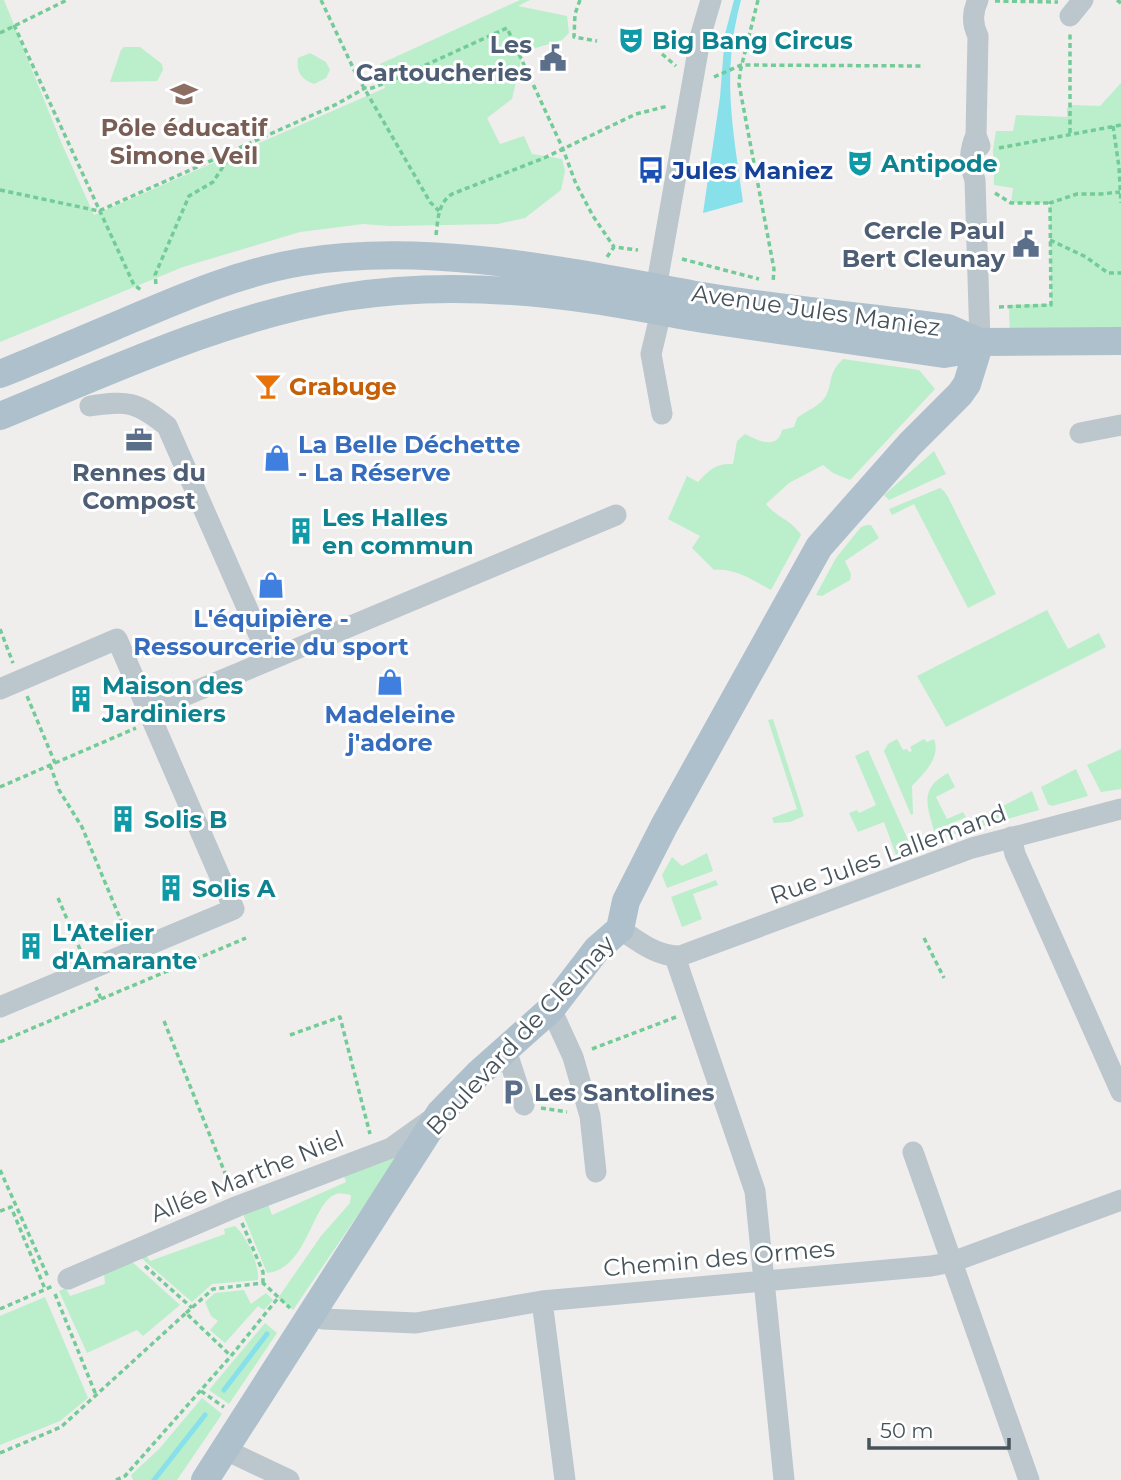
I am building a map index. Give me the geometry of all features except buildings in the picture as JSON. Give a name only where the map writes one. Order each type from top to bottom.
[{"type":"main road","name":"Avenue Jules Maniez","points":[[0,374],[204,289],[301,262],[356,256],[434,257],[501,264],[657,303]]},
{"type":"main road","name":"Avenue Jules Maniez","points":[[0,415],[97,393],[216,330],[294,307],[347,297],[433,289],[507,291],[592,300],[657,303],[704,296],[948,328],[979,342]]},
{"type":"main road","points":[[979,342],[1121,341]]},
{"type":"main road","name":"Boulevard de Cleunay","points":[[205,1480],[440,1113],[478,1074],[551,1009],[597,949],[620,929],[626,901],[664,825],[819,547],[910,444],[960,394],[972,371],[979,342]]},
{"type":"street","points":[[979,342],[975,180],[970,167],[970,152],[978,143],[978,36],[973,25],[974,7],[981,0]]},
{"type":"street","points":[[662,414],[651,354],[704,4]]},
{"type":"street","points":[[97,393],[116,402],[143,407],[167,426],[270,660]]},
{"type":"street","points":[[1080,433],[1121,425]]},
{"type":"street","points":[[150,716],[270,660],[616,514]]},
{"type":"street","points":[[0,1007],[234,909],[117,639],[10,685]]},
{"type":"street","name":"Rue Jules Lallemand","points":[[675,957],[744,934],[972,848],[1121,809]]},
{"type":"street","points":[[1011,837],[1015,854],[1121,1092]]},
{"type":"street","points":[[620,929],[647,947],[675,957],[755,1191],[784,1480]]},
{"type":"street","points":[[551,1009],[573,1056],[590,1115],[596,1172]]},
{"type":"street","points":[[506,1051],[524,1105]]},
{"type":"street","name":"Allée Marthe Niel","points":[[68,1279],[237,1207],[391,1148],[440,1113]]},
{"type":"street","points":[[913,1152],[1029,1480]]},
{"type":"street","name":"Chemin des Ormes","points":[[313,1315],[323,1319],[416,1323],[542,1301],[952,1262],[1121,1200]]},
{"type":"street","points":[[542,1301],[565,1480]]},
{"type":"street","points":[[226,1450],[289,1480]]},
{"type":"path","points":[[0,33],[67,0]]},
{"type":"path","points":[[321,0],[365,88],[430,202],[439,211]]},
{"type":"path","points":[[580,0],[575,14],[574,37],[597,41]]},
{"type":"path","points":[[682,259],[773,283],[774,269],[739,84],[741,65],[758,0]]},
{"type":"path","points":[[981,0],[1078,6],[1070,134]]},
{"type":"path","points":[[14,25],[134,285],[150,296]]},
{"type":"path","points":[[0,190],[99,211],[337,104],[365,88],[384,83],[507,28],[586,203],[614,247]]},
{"type":"path","points":[[715,76],[741,65],[925,66]]},
{"type":"path","points":[[436,244],[439,211],[446,198],[452,194],[563,149],[636,114],[675,105],[690,97]]},
{"type":"path","points":[[978,143],[1070,134],[1121,125]]},
{"type":"path","points":[[1114,126],[1121,203]]},
{"type":"path","points":[[157,293],[155,275],[189,196],[213,181],[233,152]]},
{"type":"path","points":[[975,180],[1011,203],[1050,203],[1077,194],[1119,192]]},
{"type":"path","points":[[999,307],[1051,305],[1050,203]]},
{"type":"path","points":[[1051,240],[1086,257],[1108,273],[1121,273]]},
{"type":"path","points":[[614,247],[638,250]]},
{"type":"path","points":[[603,263],[614,247]]},
{"type":"path","points":[[0,629],[10,685],[55,763]]},
{"type":"path","points":[[0,787],[150,716]]},
{"type":"path","points":[[50,765],[59,790],[82,827],[133,951]]},
{"type":"path","points":[[58,898],[101,999]]},
{"type":"path","points":[[924,938],[944,978]]},
{"type":"path","points":[[0,1042],[246,939]]},
{"type":"path","points":[[290,1035],[340,1017],[366,1118]]},
{"type":"path","points":[[573,1056],[669,1019]]},
{"type":"path","points":[[116,1480],[126,1478],[278,1298],[263,1283],[263,1272],[164,1021]]},
{"type":"path","points":[[524,1105],[590,1115]]},
{"type":"path","points":[[0,1170],[96,1395]]},
{"type":"path","points":[[0,1211],[11,1207],[45,1289],[0,1309]]},
{"type":"path","points":[[130,1252],[192,1308]]},
{"type":"path","points":[[0,1453],[61,1427],[213,1289],[263,1283]]},
{"type":"path","points":[[186,1313],[231,1356]]},
{"type":"path","points":[[201,1391],[226,1408]]},
{"type":"green space","points":[[0,0],[4,0],[61,142],[94,215],[385,88],[380,64],[520,0],[530,0],[518,6],[567,16],[569,33],[562,40],[523,52],[512,99],[487,118],[500,144],[524,136],[532,154],[562,159],[565,171],[561,190],[525,218],[498,224],[363,224],[300,232],[183,267],[0,342]]},
{"type":"green space","points":[[124,47],[140,47],[162,64],[163,70],[157,81],[110,82]]},
{"type":"green space","points":[[310,53],[326,62],[330,70],[326,78],[314,84],[303,77],[298,67],[298,58]]},
{"type":"green space","points":[[1121,83],[1121,340],[1010,342],[1009,305],[1051,304],[1050,203],[1011,203],[1013,188],[994,185],[993,150],[996,131],[1013,131],[1016,115],[1067,117],[1067,108],[1072,105],[1100,106]]},
{"type":"green space","points":[[843,359],[919,370],[935,389],[850,480],[833,473],[823,465],[789,483],[766,504],[801,535],[771,590],[737,573],[714,570],[692,548],[700,536],[668,519],[687,476],[698,482],[713,468],[733,464],[737,441],[745,434],[761,441],[772,442],[780,436],[782,430],[794,427],[797,418],[817,406],[826,396],[833,373]]},
{"type":"green space","points":[[934,451],[946,474],[889,500],[884,495]]},
{"type":"green space","points":[[940,488],[948,497],[996,594],[968,608],[914,504],[892,515],[889,509]]},
{"type":"green space","points":[[871,525],[879,538],[845,561],[851,574],[850,580],[822,596],[816,595],[836,558],[861,527]]},
{"type":"green space","points":[[1047,610],[1068,649],[1099,633],[1106,647],[946,727],[917,676]]},
{"type":"green space","points":[[773,719],[804,816],[790,822],[774,823],[772,818],[797,809],[768,720]]},
{"type":"green space","points":[[897,739],[903,750],[907,749],[909,752],[912,751],[910,747],[924,739],[927,742],[934,739],[936,746],[930,765],[912,786],[911,815],[884,751],[888,744]]},
{"type":"green space","points":[[1121,749],[1121,789],[1101,792],[1087,765]]},
{"type":"green space","points":[[868,750],[912,849],[896,855],[884,822],[858,832],[849,813],[857,810],[859,813],[876,805],[855,756]]},
{"type":"green space","points":[[1076,769],[1088,796],[1052,806],[1048,804],[1041,787]]},
{"type":"green space","points":[[948,773],[955,787],[936,797],[947,819],[963,812],[966,817],[934,831],[927,798],[933,785]]},
{"type":"green space","points":[[1032,791],[1039,810],[941,838]]},
{"type":"green space","points":[[707,853],[713,871],[667,888],[662,875],[672,857],[682,866]]},
{"type":"green space","points":[[716,880],[718,885],[693,894],[702,919],[682,927],[671,897]]},
{"type":"green space","points":[[400,1153],[293,1310],[278,1298],[321,1236],[350,1203],[351,1195],[336,1194],[326,1201],[300,1250],[291,1261],[280,1269],[267,1273],[243,1214],[268,1204],[272,1215],[346,1182],[343,1173]]},
{"type":"green space","points":[[235,1226],[251,1251],[257,1266],[258,1280],[212,1284],[192,1302],[140,1257],[146,1255],[150,1261],[225,1234],[224,1229]]},
{"type":"green space","points":[[131,1261],[180,1305],[143,1336],[137,1330],[87,1353],[59,1291],[66,1288],[70,1296],[105,1284],[104,1273]]},
{"type":"green space","points":[[244,1290],[251,1304],[266,1293],[273,1300],[264,1310],[258,1306],[225,1343],[210,1330],[218,1321],[211,1316],[205,1302],[215,1293]]},
{"type":"green space","points":[[45,1297],[88,1398],[60,1421],[0,1445],[0,1316]]},
{"type":"green space","points":[[265,1323],[277,1333],[229,1404],[209,1390]]},
{"type":"green space","points":[[202,1398],[222,1414],[177,1480],[133,1480],[131,1475],[159,1449]]},
{"type":"water","points":[[734,0],[741,0],[731,52],[731,101],[743,202],[703,213],[720,97],[725,34]]},
{"type":"waterway","points":[[224,1390],[267,1334]]},
{"type":"waterway","points":[[154,1480],[205,1415]]},
{"type":"place","name":"Big Bang Circus","points":[[631,40]]},
{"type":"place","name":"Les Cartoucheries","points":[[553,58]]},
{"type":"place","name":"Pôle éducatif Simone Veil","points":[[184,94]]},
{"type":"place","name":"Antipode","points":[[860,163]]},
{"type":"place","name":"Jules Maniez","points":[[651,170]]},
{"type":"place","name":"Cercle Paul Bert Cleunay","points":[[1026,244]]},
{"type":"place","name":"Grabuge","points":[[268,386]]},
{"type":"place","name":"Rennes du Compost","points":[[139,440]]},
{"type":"place","name":"La Belle Déchette - La Réserve","points":[[277,458]]},
{"type":"place","name":"Les Halles en commun","points":[[301,531]]},
{"type":"place","name":"L'équipière - Ressourcerie du sport","points":[[271,585]]},
{"type":"place","name":"Madeleine j'adore","points":[[390,682]]},
{"type":"place","name":"Maison des Jardiniers","points":[[81,699]]},
{"type":"place","name":"Solis B","points":[[123,819]]},
{"type":"place","name":"Solis A","points":[[171,888]]},
{"type":"place","name":"L'Atelier d'Amarante","points":[[31,946]]},
{"type":"place","name":"Les Santolines","points":[[513,1092]]}]
